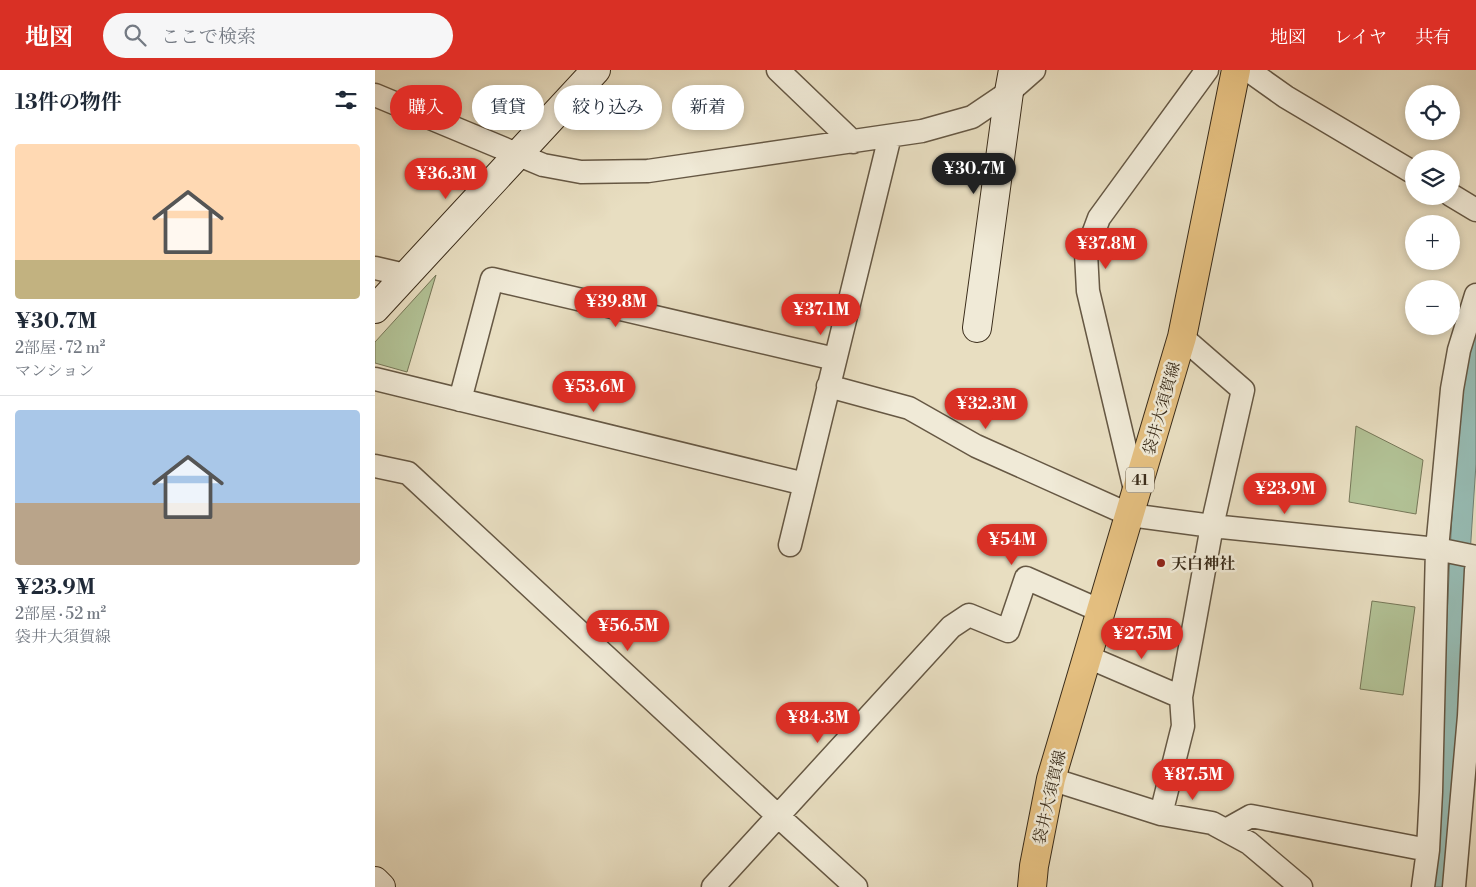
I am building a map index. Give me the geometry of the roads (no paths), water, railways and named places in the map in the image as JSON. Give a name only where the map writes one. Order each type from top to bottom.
[{"type":"main road","name":"袋井大須賀線","points":[[1032,887],[1034,866],[1051,779],[1182,337],[1236,70]]},
{"type":"street","points":[[375,309],[596,70]]},
{"type":"street","points":[[779,70],[853,142]]},
{"type":"street","points":[[375,95],[543,165],[581,172],[648,171],[923,132],[972,117],[1011,81],[1034,70]]},
{"type":"street","points":[[1133,504],[1088,291],[1086,253],[1099,218],[1207,70]]},
{"type":"street","points":[[1248,70],[1285,97],[1405,168]]},
{"type":"street","points":[[977,328],[1011,81]]},
{"type":"street","points":[[790,545],[890,136]]},
{"type":"street","points":[[1460,200],[1476,210]]},
{"type":"street","points":[[375,268],[405,275]]},
{"type":"street","points":[[460,400],[492,280],[835,359]]},
{"type":"street","points":[[1423,887],[1428,850],[1437,550],[1452,389],[1459,350],[1476,295]]},
{"type":"street","points":[[1161,814],[1183,726],[1181,697],[1212,526],[1243,390],[1182,337]]},
{"type":"street","points":[[375,379],[805,484]]},
{"type":"street","points":[[829,386],[909,408],[976,446],[1133,504],[1212,526],[1437,550],[1476,557]]},
{"type":"street","points":[[375,466],[408,473],[856,887]]},
{"type":"street","points":[[1455,887],[1473,716],[1476,570]]},
{"type":"street","points":[[713,887],[951,627],[969,615],[1008,631],[1026,578],[1101,611]]},
{"type":"street","points":[[1088,657],[1181,697]]},
{"type":"street","points":[[1051,779],[1161,814],[1212,823],[1249,843],[1301,887]]},
{"type":"street","points":[[1225,830],[1251,816],[1428,850]]},
{"type":"street","points":[[375,881],[381,887]]},
{"type":"water","points":[[1476,330],[1476,464],[1448,887],[1430,887],[1445,657],[1458,392]]},
{"type":"place","name":"天白神社","points":[[1161,563]]}]
